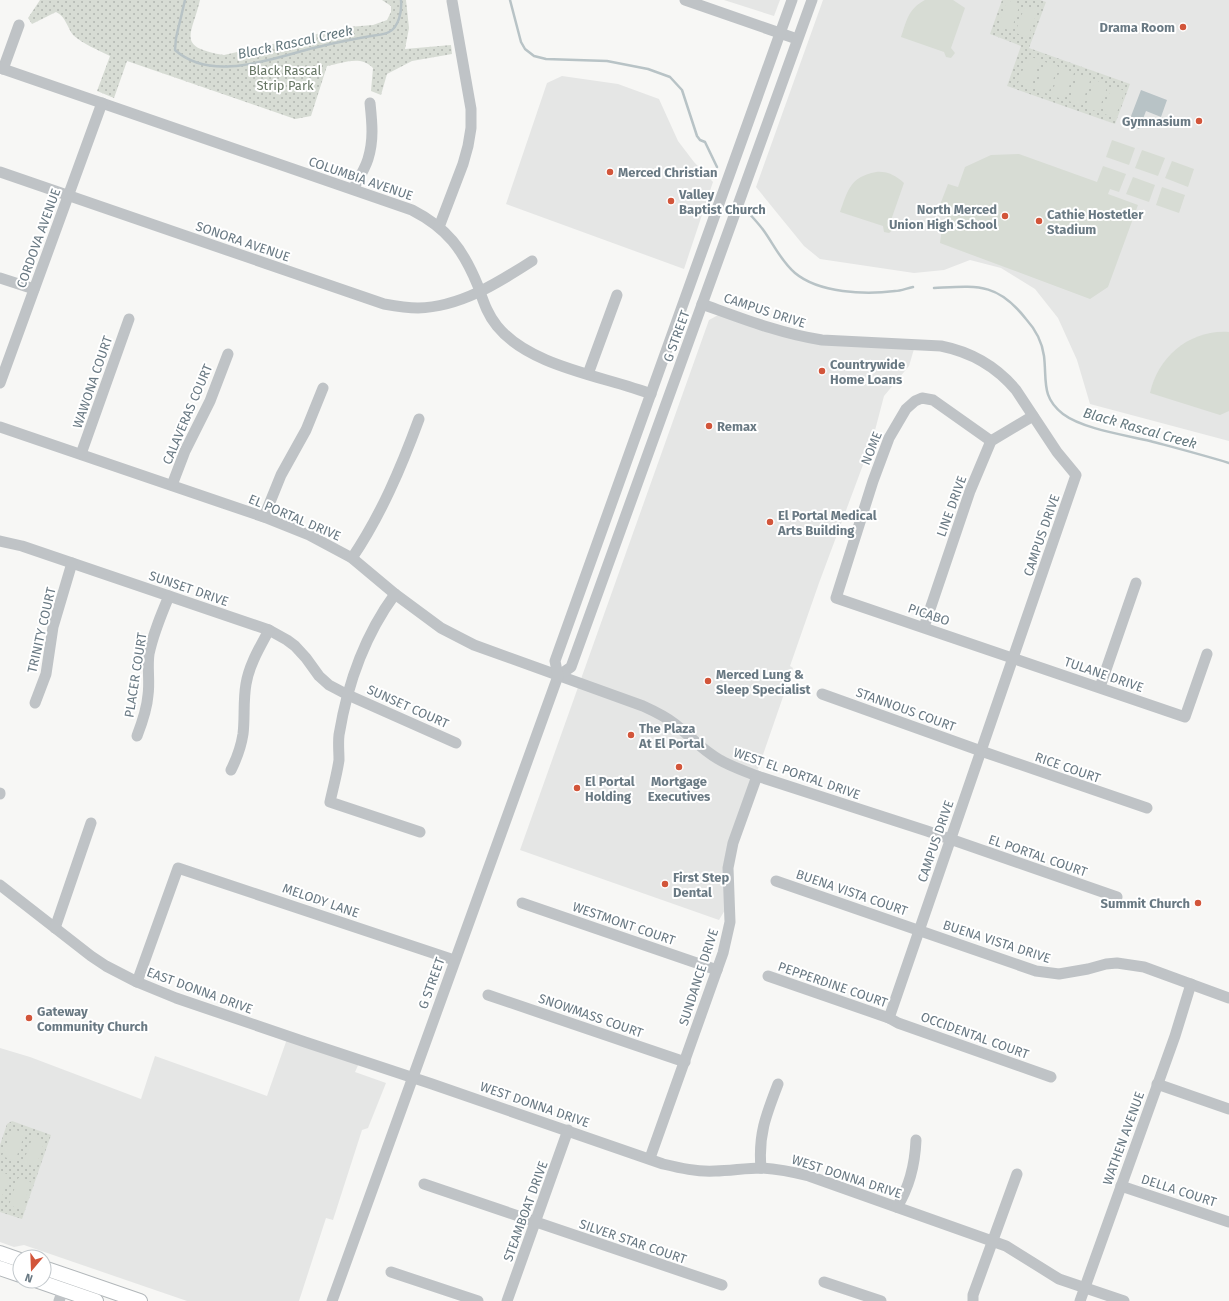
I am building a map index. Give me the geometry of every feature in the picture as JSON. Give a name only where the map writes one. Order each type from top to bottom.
[{"type":"main road","points":[[0,1253],[12,1257]]},
{"type":"main road","points":[[0,1268],[12,1272]]},
{"type":"main road","points":[[52,1271],[140,1301]]},
{"type":"main road","points":[[52,1278],[111,1298],[117,1297],[120,1294]]},
{"type":"main road","points":[[51,1289],[61,1295],[96,1301]]},
{"type":"street","points":[[685,0],[797,40]]},
{"type":"street","name":"G STREET","points":[[332,1301],[454,960],[558,676],[555,661],[792,0]]},
{"type":"street","name":"G STREET","points":[[558,676],[571,667],[812,0]]},
{"type":"street","points":[[439,227],[463,164],[471,128],[471,109],[452,1]]},
{"type":"street","points":[[1,69],[19,24]]},
{"type":"street","name":"COLUMBIA AVENUE","points":[[1,69],[412,210],[439,227],[452,240],[470,266],[486,309],[497,326],[512,341],[538,356],[563,366],[651,394]]},
{"type":"street","name":"CORDOVA AVENUE","points":[[0,383],[102,103]]},
{"type":"street","points":[[353,189],[368,160],[372,127],[370,103]]},
{"type":"street","name":"SONORA AVENUE","points":[[0,172],[384,304],[417,308],[432,307],[457,300],[497,283],[532,261]]},
{"type":"street","points":[[0,278],[34,290]]},
{"type":"street","points":[[588,374],[617,295]]},
{"type":"street","name":"CAMPUS DRIVE","points":[[702,304],[785,333],[805,338],[941,346],[953,348],[979,359],[1002,375],[1016,390],[1059,456],[1076,475],[918,930],[889,1018]]},
{"type":"street","name":"WAWONA COURT","points":[[81,454],[98,402],[129,319]]},
{"type":"street","name":"CALAVERAS COURT","points":[[172,485],[185,451],[210,401],[228,354]]},
{"type":"street","points":[[264,517],[281,475],[306,430],[323,388]]},
{"type":"street","name":"NOME","points":[[836,598],[873,481],[889,438],[906,409],[915,401],[922,398],[933,400],[991,441]]},
{"type":"street","points":[[991,441],[1033,416]]},
{"type":"street","points":[[352,558],[363,542],[383,506],[407,453],[419,418]]},
{"type":"street","name":"EL PORTAL DRIVE","points":[[0,426],[264,517],[309,535],[352,558],[395,594],[441,628],[455,636],[474,645],[558,676]]},
{"type":"street","name":"LINE DRIVE","points":[[924,627],[970,491],[991,441]]},
{"type":"street","name":"SUNSET DRIVE","points":[[0,541],[22,546],[269,630],[295,646],[319,676],[329,685],[348,695]]},
{"type":"street","name":"TRINITY COURT","points":[[34,703],[46,674],[53,628],[72,563]]},
{"type":"street","points":[[1100,687],[1136,583]]},
{"type":"street","points":[[395,594],[374,627],[360,660],[348,695],[339,738],[338,761],[330,802],[420,832]]},
{"type":"street","name":"PLACER COURT","points":[[137,736],[147,706],[150,653],[157,624],[169,596]]},
{"type":"street","name":"PICABO","points":[[836,598],[1013,657]]},
{"type":"street","points":[[232,770],[238,755],[243,734],[244,696],[246,683],[258,652],[269,630]]},
{"type":"street","name":"TULANE DRIVE","points":[[1013,657],[1185,717],[1207,654]]},
{"type":"street","name":"WEST EL PORTAL DRIVE","points":[[558,676],[658,712],[720,760],[757,776],[950,839]]},
{"type":"street","name":"STANNOUS COURT","points":[[822,694],[981,751]]},
{"type":"street","name":"SUNSET COURT","points":[[348,695],[456,743]]},
{"type":"street","name":"RICE COURT","points":[[981,751],[1147,808]]},
{"type":"street","name":"SUNDANCE DRIVE","points":[[650,1158],[723,953],[730,922],[728,868],[734,843],[757,776]]},
{"type":"street","points":[[54,928],[91,824]]},
{"type":"street","name":"EL PORTAL COURT","points":[[950,839],[1117,897]]},
{"type":"street","name":"MELODY LANE","points":[[137,982],[178,868],[454,960]]},
{"type":"street","name":"BUENA VISTA COURT","points":[[776,881],[918,930]]},
{"type":"street","name":"EAST DONNA DRIVE","points":[[0,885],[91,956],[106,966],[137,982],[198,1005],[412,1078]]},
{"type":"street","name":"WESTMONT COURT","points":[[522,903],[717,970]]},
{"type":"street","name":"BUENA VISTA DRIVE","points":[[918,930],[1036,971],[1059,974],[1117,963],[1144,967],[1229,998]]},
{"type":"street","name":"PEPPERDINE COURT","points":[[768,976],[889,1018]]},
{"type":"street","name":"WATHEN AVENUE","points":[[1080,1301],[1191,984]]},
{"type":"street","name":"SNOWMASS COURT","points":[[488,995],[685,1062]]},
{"type":"street","name":"OCCIDENTAL COURT","points":[[889,1018],[898,1023],[1051,1077]]},
{"type":"street","name":"WEST DONNA DRIVE","points":[[412,1078],[682,1169],[695,1171],[715,1171],[761,1168],[795,1172],[1006,1246],[1049,1274],[1124,1301]]},
{"type":"street","points":[[761,1168],[760,1150],[762,1133],[766,1116],[778,1084]]},
{"type":"street","points":[[1157,1084],[1229,1109]]},
{"type":"street","name":"STEAMBOAT DRIVE","points":[[508,1301],[568,1130]]},
{"type":"street","points":[[898,1207],[911,1178],[916,1140]]},
{"type":"street","points":[[973,1301],[973,1295],[1017,1174]]},
{"type":"street","name":"SILVER STAR COURT","points":[[424,1184],[722,1285]]},
{"type":"street","name":"DELLA COURT","points":[[1121,1186],[1229,1222]]},
{"type":"street","points":[[391,1272],[478,1301]]},
{"type":"street","points":[[824,1282],[881,1301]]},
{"type":"shaded area","points":[[724,0],[780,0],[774,16]]},
{"type":"shaded area","name":"North Merced Union High School","points":[[823,0],[1229,0],[1229,441],[1090,404],[1077,360],[1058,318],[1035,289],[1001,268],[970,260],[944,270],[914,273],[820,259],[804,246],[756,187]]},
{"type":"shaded area","name":"Merced Christian","points":[[562,76],[618,84],[659,99],[678,141],[694,162],[713,182],[684,269],[506,204],[547,83]]},
{"type":"shaded area","points":[[1141,90],[1167,100],[1161,117],[1146,111],[1139,129],[1128,124]]},
{"type":"shaded area","points":[[720,314],[813,343],[914,349],[909,366],[884,396],[873,438],[790,666],[793,668],[750,792],[733,854],[731,900],[719,920],[520,850],[709,320]]},
{"type":"shaded area","points":[[287,1039],[359,1063],[355,1072],[386,1083],[368,1128],[362,1130],[333,1220],[326,1218],[299,1301],[187,1301],[52,1255],[52,1249],[36,1249],[24,1245],[14,1247],[0,1242],[0,1048],[30,1057],[141,1099],[155,1056],[267,1096]]},
{"type":"green space","name":"Black Rascal Strip Park","points":[[40,0],[200,0],[191,31],[193,43],[198,48],[224,55],[348,27],[373,25],[387,20],[391,12],[391,6],[382,0],[406,0],[409,28],[405,49],[451,45],[452,54],[412,61],[387,74],[381,95],[371,91],[373,68],[368,64],[352,61],[327,66],[311,116],[295,119],[127,61],[114,98],[97,91],[110,56],[91,47],[73,35],[66,22],[56,12],[32,24],[28,18]]},
{"type":"green space","points":[[925,0],[953,0],[965,8],[951,48],[955,53],[951,58],[946,57],[944,52],[901,37],[912,11],[919,3]]},
{"type":"green space","points":[[1002,0],[1040,0],[1046,2],[1029,48],[1130,84],[1115,124],[1007,86],[1021,46],[990,34]]},
{"type":"green space","points":[[1007,0],[1020,4],[1011,31],[998,26]]},
{"type":"green space","points":[[1025,6],[1038,10],[1028,37],[1015,33]]},
{"type":"green space","points":[[1028,56],[1040,60],[1031,88],[1018,83]]},
{"type":"green space","points":[[1045,62],[1058,66],[1048,94],[1035,89]]},
{"type":"green space","points":[[1061,68],[1074,73],[1064,100],[1051,95]]},
{"type":"green space","points":[[1078,74],[1091,78],[1081,106],[1069,101]]},
{"type":"green space","points":[[1095,80],[1108,85],[1098,112],[1085,107]]},
{"type":"green space","points":[[1112,86],[1125,91],[1115,118],[1102,113]]},
{"type":"green space","points":[[1112,140],[1135,148],[1129,165],[1106,157]]},
{"type":"green space","points":[[1142,150],[1165,158],[1158,176],[1135,168]]},
{"type":"green space","name":"Cathie Hostetler Stadium","points":[[1019,154],[1097,182],[1103,166],[1126,174],[1119,192],[1110,189],[1108,194],[1138,205],[1108,287],[1090,299],[940,243],[942,228],[948,214],[938,210],[948,184],[958,187],[965,167],[991,155]]},
{"type":"green space","points":[[1172,161],[1194,169],[1188,187],[1165,178]]},
{"type":"green space","points":[[876,172],[892,174],[904,183],[890,223],[893,225],[894,229],[889,233],[884,232],[883,226],[840,212],[845,197],[855,181],[867,174]]},
{"type":"green space","points":[[1133,177],[1155,185],[1149,202],[1126,194]]},
{"type":"green space","points":[[1162,187],[1185,195],[1179,213],[1156,205]]},
{"type":"green space","points":[[1215,332],[1229,332],[1229,411],[1220,415],[1150,393],[1160,367],[1178,348],[1189,340],[1202,335]]},
{"type":"green space","points":[[12,1121],[51,1135],[22,1219],[0,1212],[0,1145],[7,1124]]},
{"type":"green space","points":[[12,1129],[25,1133],[15,1161],[2,1156]]},
{"type":"green space","points":[[33,1136],[45,1140],[36,1167],[23,1163]]},
{"type":"green space","points":[[0,1172],[10,1175],[0,1202]]},
{"type":"green space","points":[[18,1178],[31,1182],[22,1210],[9,1205]]},
{"type":"waterway","name":"Black Rascal Creek","points":[[185,0],[176,38],[175,50],[191,60],[208,65],[227,66],[267,60],[358,38],[387,33],[392,30],[397,23],[401,9],[401,0]]},
{"type":"waterway","name":"Black Rascal Creek","points":[[510,0],[521,42],[525,49],[534,56],[546,59],[607,61],[648,69],[670,77],[682,90],[697,136],[700,140],[705,142],[717,167]]},
{"type":"waterway","name":"Black Rascal Creek","points":[[748,212],[764,231],[786,263],[795,273],[805,280],[829,289],[870,293],[897,291],[913,287]]},
{"type":"waterway","name":"Black Rascal Creek","points":[[934,288],[974,287],[985,289],[995,292],[1015,307],[1033,327],[1040,341],[1044,356],[1046,388],[1048,395],[1056,408],[1071,419],[1093,428],[1150,441],[1229,463]]},
{"type":"place","name":"Drama Room","points":[[1183,27]]},
{"type":"place","name":"Gymnasium","points":[[1199,121]]},
{"type":"place","name":"Merced Christian","points":[[610,172]]},
{"type":"place","name":"Valley Baptist Church","points":[[671,201]]},
{"type":"place","name":"North Merced Union High School","points":[[1005,216]]},
{"type":"place","name":"Cathie Hostetler Stadium","points":[[1039,221]]},
{"type":"place","name":"Countrywide Home Loans","points":[[822,371]]},
{"type":"place","name":"Remax","points":[[709,426]]},
{"type":"place","name":"El Portal Medical Arts Building","points":[[770,522]]},
{"type":"place","name":"Merced Lung & Sleep Specialist","points":[[708,681]]},
{"type":"place","name":"The Plaza At El Portal","points":[[631,735]]},
{"type":"place","name":"Mortgage Executives","points":[[679,767]]},
{"type":"place","name":"El Portal Holding","points":[[577,788]]},
{"type":"place","name":"First Step Dental","points":[[665,884]]},
{"type":"place","name":"Summit Church","points":[[1198,903]]},
{"type":"place","name":"Gateway Community Church","points":[[29,1018]]}]
